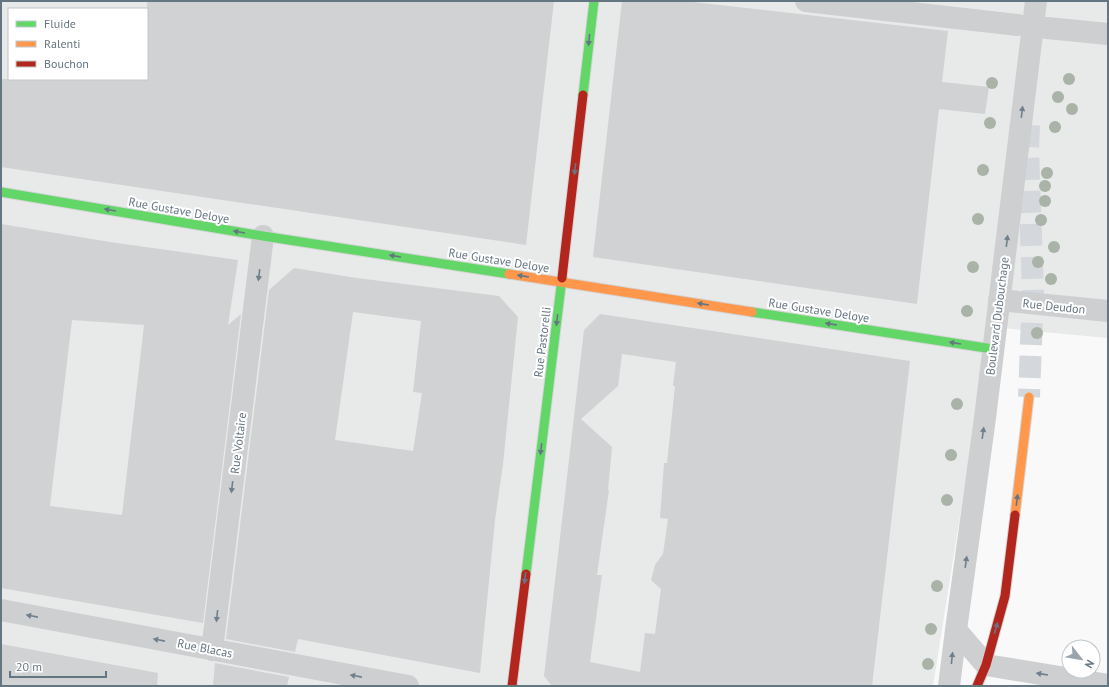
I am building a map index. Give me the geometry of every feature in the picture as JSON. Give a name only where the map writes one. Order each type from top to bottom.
[{"type":"street","name":"Rue Pastorelli","points":[[512,686],[562,282],[594,1]]},
{"type":"street","points":[[806,1],[1018,25]]},
{"type":"street","name":"Boulevard Dubouchage","points":[[949,686],[1000,300],[1036,1]]},
{"type":"street","points":[[1047,28],[1108,34]]},
{"type":"street","name":"Rue Gustave Deloye","points":[[1,192],[263,236],[993,349]]},
{"type":"street","name":"Rue Voltaire","points":[[212,650],[263,236]]},
{"type":"street","name":"Rue Deudon","points":[[1000,300],[1108,311]]},
{"type":"street","points":[[978,686],[986,666],[1005,596],[1030,397]]},
{"type":"street","name":"Rue Blacas","points":[[1,610],[408,686]]},
{"type":"street","points":[[956,630],[986,666],[1108,685]]},
{"type":"shaded area","points":[[1,1],[1108,1],[1108,338],[990,327],[933,686],[1,686]]},
{"type":"building","points":[[147,1],[554,1],[526,245],[1,167],[1,79],[148,80]]},
{"type":"building","points":[[622,1],[684,1],[948,31],[942,82],[989,87],[985,114],[939,109],[917,304],[593,257]]},
{"type":"building","points":[[1,224],[110,242],[238,260],[228,325],[241,314],[203,623],[1,588]],"holes":[[[72,320],[144,325],[122,515],[50,506]]]},
{"type":"building","points":[[294,268],[357,278],[499,296],[518,317],[503,464],[495,520],[480,673],[298,639],[295,652],[226,639],[269,290]],"holes":[[[353,312],[421,321],[413,392],[422,393],[413,451],[335,440]]]},
{"type":"building","points":[[600,314],[910,361],[872,686],[552,686],[544,676],[584,330]],"holes":[[[622,354],[676,362],[667,463],[664,463],[660,518],[668,519],[663,554],[655,565],[651,580],[661,589],[655,634],[645,633],[640,672],[590,662],[602,575],[597,575],[609,490],[612,447],[581,419],[618,386]]]},
{"type":"building","points":[[1,644],[158,673],[157,686],[1,686]]},
{"type":"building","points":[[215,663],[289,677],[287,686],[213,686]]},
{"type":"tunnel","points":[[1029,125],[1028,149],[1033,291],[1029,397]]},
{"type":"traffic: fast","points":[[583,95],[594,1]]},
{"type":"traffic: fast","points":[[1,192],[263,236],[509,274]]},
{"type":"traffic: fast","points":[[526,574],[562,278]]},
{"type":"traffic: fast","points":[[752,312],[993,349]]},
{"type":"traffic: slow","points":[[509,274],[752,312]]},
{"type":"traffic: slow","points":[[1015,515],[1029,397]]},
{"type":"traffic: jam","points":[[562,278],[583,95]]},
{"type":"traffic: jam","points":[[977,686],[986,665],[1005,596],[1015,515]]},
{"type":"traffic: jam","points":[[512,686],[526,574]]}]
